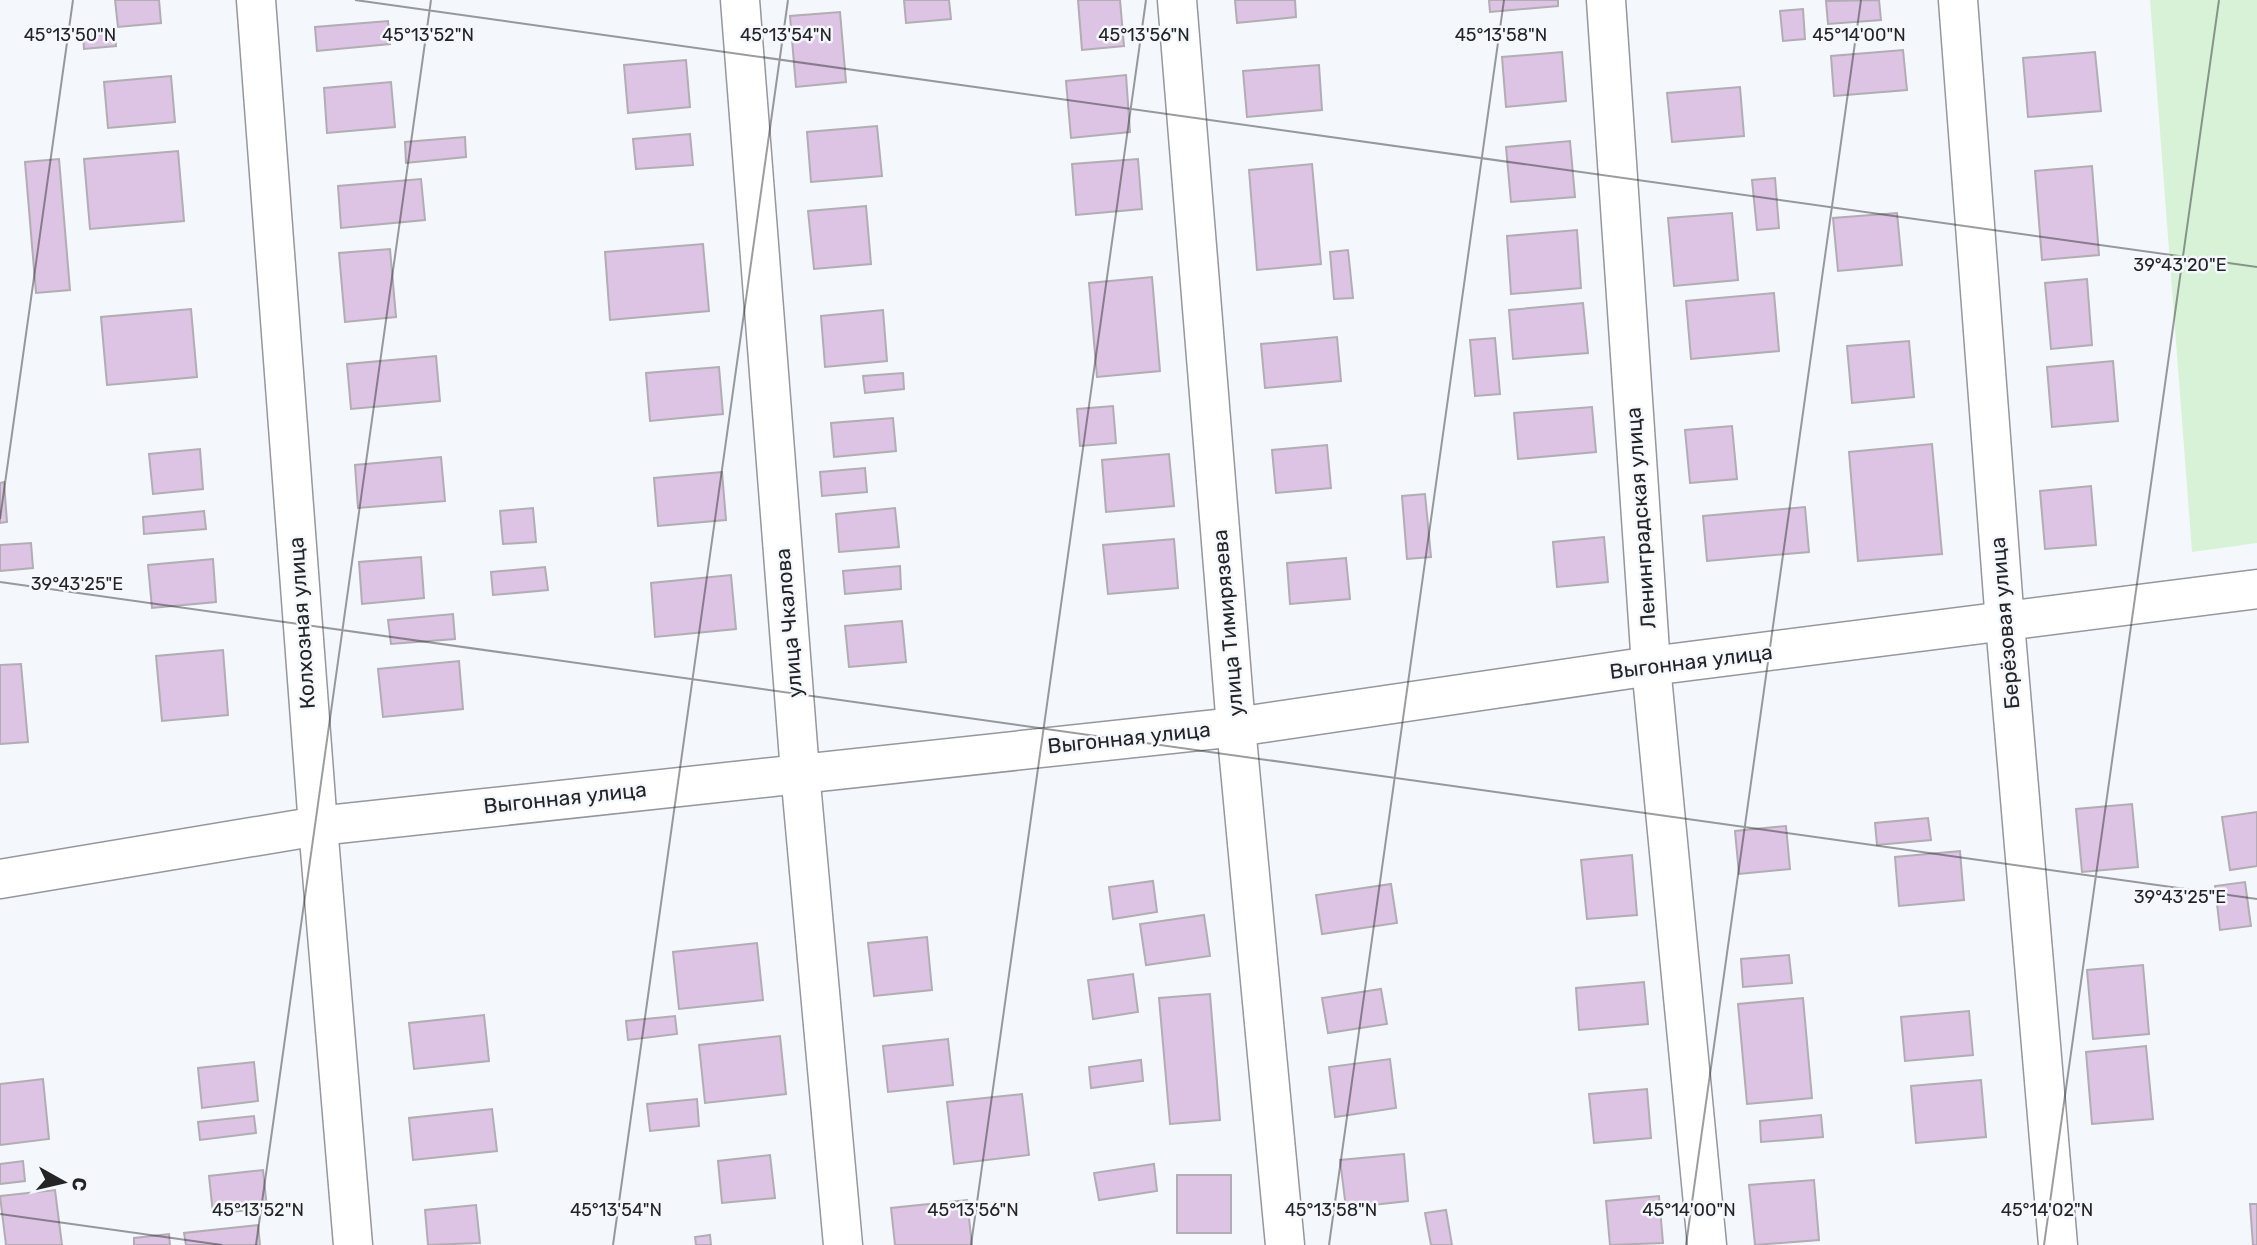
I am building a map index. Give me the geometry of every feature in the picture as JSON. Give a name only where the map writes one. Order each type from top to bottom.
[{"type":"street","name":"Колхозная улица","points":[[256,0],[318,826],[354,1245]]},
{"type":"street","name":"улица Чкалова","points":[[740,0],[800,772],[843,1245]]},
{"type":"street","name":"улица Тимирязева","points":[[1177,0],[1236,727],[1285,1245]]},
{"type":"street","name":"Ленинградская улица","points":[[1606,0],[1651,666],[1707,1245]]},
{"type":"street","name":"Берёзовая улица","points":[[1958,0],[2005,623],[2058,1245]]},
{"type":"street","name":"Выгонная улица","points":[[0,879],[318,826],[1236,727],[1651,666],[2257,589]]},
{"type":"green space","points":[[2150,0],[2257,0],[2257,543],[2192,552]]},
{"type":"building","points":[[115,0],[159,0],[161,23],[118,27]]},
{"type":"building","points":[[904,0],[949,0],[951,19],[906,23]]},
{"type":"building","points":[[1078,0],[1120,0],[1124,46],[1082,50]]},
{"type":"building","points":[[1235,0],[1295,0],[1296,17],[1237,23]]},
{"type":"building","points":[[1489,0],[1558,0],[1558,6],[1490,12]]},
{"type":"building","points":[[1879,0],[1881,20],[1828,24],[1826,1]]},
{"type":"building","points":[[1803,9],[1805,39],[1783,41],[1780,11]]},
{"type":"building","points":[[840,12],[846,82],[796,87],[790,16]]},
{"type":"building","points":[[388,21],[390,44],[317,51],[315,27]]},
{"type":"building","points":[[115,31],[116,46],[84,49],[83,34]]},
{"type":"building","points":[[1903,50],[1907,90],[1834,96],[1831,56]]},
{"type":"building","points":[[1562,52],[1566,101],[1506,107],[1502,57]]},
{"type":"building","points":[[2095,52],[2101,111],[2028,117],[2023,58]]},
{"type":"building","points":[[686,60],[690,107],[628,113],[624,65]]},
{"type":"building","points":[[1319,65],[1322,110],[1247,117],[1243,71]]},
{"type":"building","points":[[1126,75],[1130,132],[1071,138],[1066,81]]},
{"type":"building","points":[[171,76],[175,122],[108,128],[104,82]]},
{"type":"building","points":[[391,82],[395,127],[327,133],[324,88]]},
{"type":"building","points":[[1740,87],[1744,136],[1672,142],[1667,93]]},
{"type":"building","points":[[877,126],[882,176],[811,182],[807,132]]},
{"type":"building","points":[[690,134],[693,165],[636,169],[633,139]]},
{"type":"building","points":[[465,137],[466,157],[406,163],[405,142]]},
{"type":"building","points":[[1570,141],[1575,197],[1511,202],[1506,147]]},
{"type":"building","points":[[178,151],[184,221],[90,229],[84,159]]},
{"type":"building","points":[[59,159],[70,290],[36,293],[25,162]]},
{"type":"building","points":[[1138,159],[1142,209],[1076,215],[1072,164]]},
{"type":"building","points":[[1312,164],[1321,264],[1257,270],[1249,170]]},
{"type":"building","points":[[2092,166],[2099,255],[2042,260],[2035,171]]},
{"type":"building","points":[[1775,178],[1779,228],[1757,230],[1752,180]]},
{"type":"building","points":[[421,179],[425,220],[341,228],[338,186]]},
{"type":"building","points":[[866,206],[871,264],[814,269],[808,211]]},
{"type":"building","points":[[1732,213],[1738,280],[1674,286],[1668,218]]},
{"type":"building","points":[[1897,213],[1902,265],[1838,271],[1833,218]]},
{"type":"building","points":[[1577,230],[1581,288],[1511,294],[1507,236]]},
{"type":"building","points":[[703,244],[709,311],[610,320],[605,252]]},
{"type":"building","points":[[390,249],[396,317],[345,322],[339,253]]},
{"type":"building","points":[[1348,250],[1353,298],[1334,299],[1330,252]]},
{"type":"building","points":[[1152,277],[1160,371],[1097,377],[1089,283]]},
{"type":"building","points":[[2087,279],[2092,345],[2051,349],[2045,283]]},
{"type":"building","points":[[1774,293],[1779,351],[1691,359],[1686,301]]},
{"type":"building","points":[[1583,303],[1588,353],[1513,359],[1509,310]]},
{"type":"building","points":[[191,309],[197,377],[107,385],[101,317]]},
{"type":"building","points":[[883,310],[887,361],[825,367],[821,316]]},
{"type":"building","points":[[1337,337],[1341,381],[1265,388],[1261,344]]},
{"type":"building","points":[[1495,338],[1500,394],[1475,396],[1470,340]]},
{"type":"building","points":[[1909,341],[1914,397],[1852,403],[1847,346]]},
{"type":"building","points":[[436,356],[440,401],[351,409],[347,364]]},
{"type":"building","points":[[2113,361],[2118,421],[2052,427],[2047,367]]},
{"type":"building","points":[[719,367],[723,414],[650,421],[646,373]]},
{"type":"building","points":[[903,373],[904,389],[865,393],[863,376]]},
{"type":"building","points":[[1113,406],[1116,443],[1080,446],[1077,409]]},
{"type":"building","points":[[1592,407],[1596,452],[1518,459],[1514,413]]},
{"type":"building","points":[[893,418],[896,451],[834,457],[831,423]]},
{"type":"building","points":[[1732,426],[1737,479],[1690,483],[1685,430]]},
{"type":"building","points":[[1932,444],[1942,554],[1858,561],[1849,452]]},
{"type":"building","points":[[1327,445],[1331,488],[1276,493],[1272,450]]},
{"type":"building","points":[[200,449],[203,489],[153,494],[149,454]]},
{"type":"building","points":[[1169,454],[1174,506],[1106,512],[1102,460]]},
{"type":"building","points":[[441,457],[445,501],[358,508],[355,465]]},
{"type":"building","points":[[865,468],[867,492],[822,496],[820,472]]},
{"type":"building","points":[[722,472],[726,520],[658,526],[654,478]]},
{"type":"building","points":[[4,482],[7,522],[0,523],[0,483]]},
{"type":"building","points":[[2091,486],[2096,545],[2045,549],[2040,491]]},
{"type":"building","points":[[1425,494],[1431,557],[1407,559],[1402,496]]},
{"type":"building","points":[[1805,507],[1809,552],[1707,561],[1703,516]]},
{"type":"building","points":[[533,508],[536,542],[503,544],[500,511]]},
{"type":"building","points":[[895,508],[899,547],[839,552],[836,514]]},
{"type":"building","points":[[204,511],[206,529],[144,534],[143,517]]},
{"type":"building","points":[[1604,537],[1608,582],[1557,587],[1553,542]]},
{"type":"building","points":[[1174,539],[1178,588],[1108,594],[1103,545]]},
{"type":"building","points":[[31,543],[33,568],[0,571],[0,545]]},
{"type":"building","points":[[421,557],[424,598],[362,604],[359,562]]},
{"type":"building","points":[[1346,558],[1350,599],[1290,604],[1287,563]]},
{"type":"building","points":[[213,559],[216,602],[152,608],[148,565]]},
{"type":"building","points":[[900,566],[901,589],[845,594],[843,571]]},
{"type":"building","points":[[545,567],[548,590],[493,595],[491,572]]},
{"type":"building","points":[[731,575],[736,629],[655,637],[651,583]]},
{"type":"building","points":[[453,614],[455,639],[391,644],[388,620]]},
{"type":"building","points":[[902,621],[906,662],[849,667],[845,626]]},
{"type":"building","points":[[223,650],[228,715],[162,721],[156,656]]},
{"type":"building","points":[[459,661],[463,709],[383,717],[378,669]]},
{"type":"building","points":[[21,664],[28,742],[0,744],[0,665]]},
{"type":"building","points":[[2132,804],[2138,867],[2082,872],[2076,809]]},
{"type":"building","points":[[2257,812],[2257,866],[2230,870],[2222,817]]},
{"type":"building","points":[[1928,818],[1931,840],[1877,845],[1875,823]]},
{"type":"building","points":[[1786,826],[1790,869],[1739,874],[1735,831]]},
{"type":"building","points":[[1960,851],[1964,900],[1899,906],[1895,857]]},
{"type":"building","points":[[1632,855],[1637,915],[1587,919],[1581,860]]},
{"type":"building","points":[[1153,881],[1157,912],[1113,919],[1109,887]]},
{"type":"building","points":[[2245,882],[2251,926],[2220,930],[2215,886]]},
{"type":"building","points":[[1391,884],[1397,923],[1322,934],[1316,895]]},
{"type":"building","points":[[1204,915],[1210,956],[1146,965],[1140,924]]},
{"type":"building","points":[[927,937],[932,990],[874,996],[868,943]]},
{"type":"building","points":[[757,943],[763,1000],[679,1009],[673,952]]},
{"type":"building","points":[[1789,955],[1792,983],[1743,987],[1741,959]]},
{"type":"building","points":[[2143,965],[2149,1034],[2093,1039],[2087,970]]},
{"type":"building","points":[[1133,974],[1138,1012],[1093,1019],[1088,980]]},
{"type":"building","points":[[1644,982],[1648,1024],[1579,1030],[1576,988]]},
{"type":"building","points":[[1381,989],[1387,1024],[1328,1033],[1322,998]]},
{"type":"building","points":[[1210,994],[1220,1120],[1170,1124],[1159,998]]},
{"type":"building","points":[[1803,998],[1812,1098],[1747,1104],[1738,1004]]},
{"type":"building","points":[[1969,1011],[1973,1055],[1905,1061],[1901,1017]]},
{"type":"building","points":[[484,1015],[489,1061],[414,1069],[409,1023]]},
{"type":"building","points":[[675,1016],[677,1034],[628,1040],[626,1021]]},
{"type":"building","points":[[780,1036],[786,1094],[705,1103],[699,1045]]},
{"type":"building","points":[[948,1039],[953,1085],[888,1092],[883,1046]]},
{"type":"building","points":[[2146,1046],[2153,1119],[2092,1124],[2086,1052]]},
{"type":"building","points":[[1390,1059],[1396,1108],[1335,1117],[1329,1067]]},
{"type":"building","points":[[1141,1060],[1143,1081],[1091,1088],[1089,1067]]},
{"type":"building","points":[[254,1062],[258,1101],[202,1108],[198,1068]]},
{"type":"building","points":[[43,1079],[49,1139],[0,1145],[0,1084]]},
{"type":"building","points":[[1981,1080],[1986,1137],[1916,1143],[1911,1086]]},
{"type":"building","points":[[1647,1089],[1651,1138],[1594,1143],[1589,1094]]},
{"type":"building","points":[[1022,1094],[1029,1155],[954,1164],[947,1102]]},
{"type":"building","points":[[697,1099],[699,1126],[650,1131],[647,1104]]},
{"type":"building","points":[[492,1109],[497,1151],[413,1160],[409,1118]]},
{"type":"building","points":[[1821,1115],[1823,1137],[1761,1142],[1760,1121]]},
{"type":"building","points":[[254,1116],[256,1133],[200,1140],[198,1122]]},
{"type":"building","points":[[1404,1154],[1408,1201],[1346,1208],[1340,1160]]},
{"type":"building","points":[[770,1155],[775,1198],[722,1203],[718,1161]]},
{"type":"building","points":[[23,1161],[25,1181],[0,1184],[0,1164]]},
{"type":"building","points":[[1154,1164],[1157,1191],[1099,1200],[1094,1173]]},
{"type":"building","points":[[263,1170],[267,1208],[213,1214],[209,1176]]},
{"type":"building","points":[[1177,1175],[1231,1175],[1231,1233],[1177,1233]]},
{"type":"building","points":[[1814,1180],[1819,1240],[1755,1245],[1749,1185]]},
{"type":"building","points":[[55,1190],[62,1245],[6,1245],[0,1196]]},
{"type":"building","points":[[1659,1196],[1663,1243],[1610,1245],[1606,1201]]},
{"type":"building","points":[[967,1200],[972,1245],[895,1245],[891,1208]]},
{"type":"building","points":[[2250,1204],[2257,1204],[2257,1245],[2253,1245]]},
{"type":"building","points":[[476,1205],[480,1243],[428,1245],[425,1210]]},
{"type":"building","points":[[1446,1210],[1452,1245],[1431,1245],[1425,1213]]},
{"type":"building","points":[[258,1225],[260,1245],[186,1245],[184,1233]]},
{"type":"building","points":[[169,1234],[170,1245],[134,1245],[134,1238]]},
{"type":"building","points":[[710,1235],[711,1245],[696,1245],[695,1237]]}]
